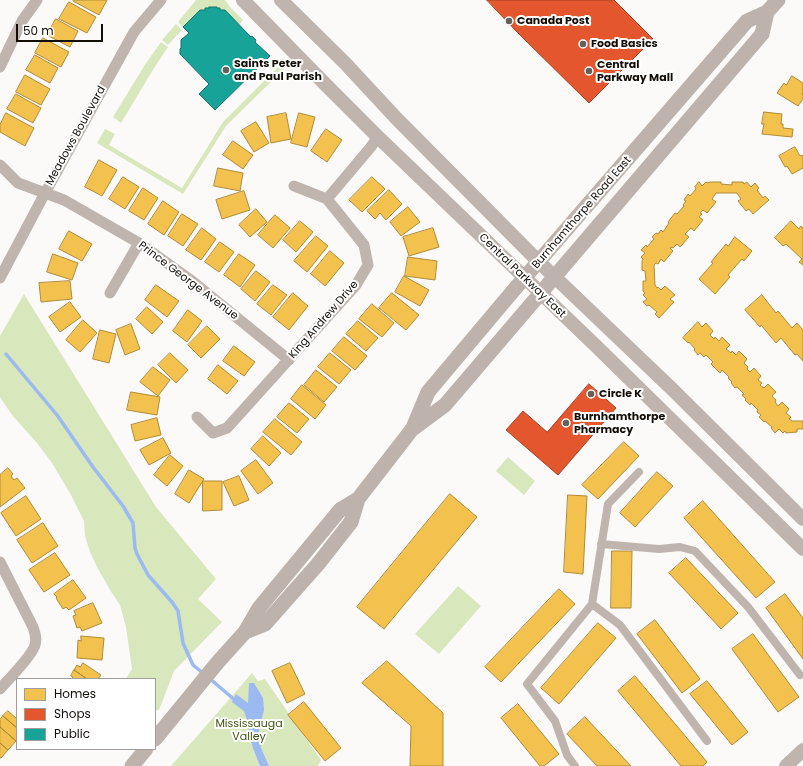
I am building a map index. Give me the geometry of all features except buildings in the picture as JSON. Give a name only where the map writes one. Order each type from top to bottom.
[{"type":"main road","name":"Burnhamthorpe Road East","points":[[156,738],[218,662],[245,632],[259,608],[340,510],[358,498],[413,428],[428,392],[524,278],[747,21],[767,12],[778,0]]},
{"type":"main road","name":"Burnhamthorpe Road East","points":[[413,428],[445,405],[541,294],[762,34],[767,12]]},
{"type":"main road","points":[[132,766],[145,750]]},
{"type":"street","points":[[0,67],[22,21],[37,0]]},
{"type":"street","name":"Meadows Boulevard","points":[[0,278],[134,32],[161,0]]},
{"type":"street","name":"Central Parkway East","points":[[243,0],[378,137],[803,549]]},
{"type":"street","name":"Central Parkway East","points":[[281,0],[345,63],[396,118],[539,262],[803,519]]},
{"type":"street","points":[[294,186],[327,199],[378,137]]},
{"type":"street","name":"Prince George Avenue","points":[[0,165],[18,183],[64,200],[139,243],[192,281],[289,360]]},
{"type":"street","name":"King Andrew Drive","points":[[197,417],[213,433],[227,428],[356,286],[368,265],[364,245],[327,199]]},
{"type":"street","points":[[110,293],[139,243]]},
{"type":"street","points":[[575,766],[567,755],[555,721],[527,684],[592,604],[608,504],[639,472]]},
{"type":"street","points":[[601,544],[659,549],[680,547],[695,551],[748,607],[800,675]]},
{"type":"street","points":[[0,562],[33,627],[36,636],[35,647],[0,689]]},
{"type":"street","points":[[592,604],[620,625],[707,741]]},
{"type":"street","points":[[786,766],[803,750]]},
{"type":"green space","points":[[196,0],[225,0],[243,20],[239,25],[220,10],[220,8],[209,7],[205,8],[205,10],[200,10],[183,27],[178,22]]},
{"type":"green space","points":[[176,24],[182,30],[168,45],[162,40]]},
{"type":"green space","points":[[161,42],[168,47],[121,123],[113,117],[146,63]]},
{"type":"green space","points":[[284,61],[288,65],[226,126],[183,194],[97,143],[105,129],[115,134],[109,145],[182,188],[223,122]]},
{"type":"green space","points":[[24,294],[156,507],[216,579],[198,599],[222,622],[174,671],[159,710],[156,710],[156,678],[127,678],[132,669],[126,627],[120,605],[110,590],[90,552],[85,536],[84,521],[71,495],[52,463],[37,443],[12,415],[0,397],[0,336]]},
{"type":"green space","points":[[508,457],[535,481],[524,495],[496,471]]},
{"type":"green space","points":[[458,586],[481,606],[439,654],[415,634]]},
{"type":"green space","name":"Mississauga Valley","points":[[252,673],[258,681],[265,679],[321,760],[318,766],[171,766]]},
{"type":"water","points":[[249,683],[254,683],[263,698],[264,710],[259,730],[261,748],[269,766],[260,766],[253,748],[244,711],[232,702],[236,694],[248,703]]},
{"type":"waterway","points":[[6,354],[57,415],[93,467],[123,506],[133,523],[135,548],[137,554],[148,575],[178,611],[183,643],[193,665],[204,674]]},
{"type":"waterway","points":[[209,678],[236,701]]},
{"type":"place","name":"Canada Post","points":[[509,21]]},
{"type":"place","name":"Food Basics","points":[[583,44]]},
{"type":"place","name":"Saints Peter and Paul Parish","points":[[226,70]]},
{"type":"place","name":"Central Parkway Mall","points":[[589,71]]},
{"type":"place","name":"Circle K","points":[[591,394]]},
{"type":"place","name":"Burnhamthorpe Pharmacy","points":[[566,423]]}]
